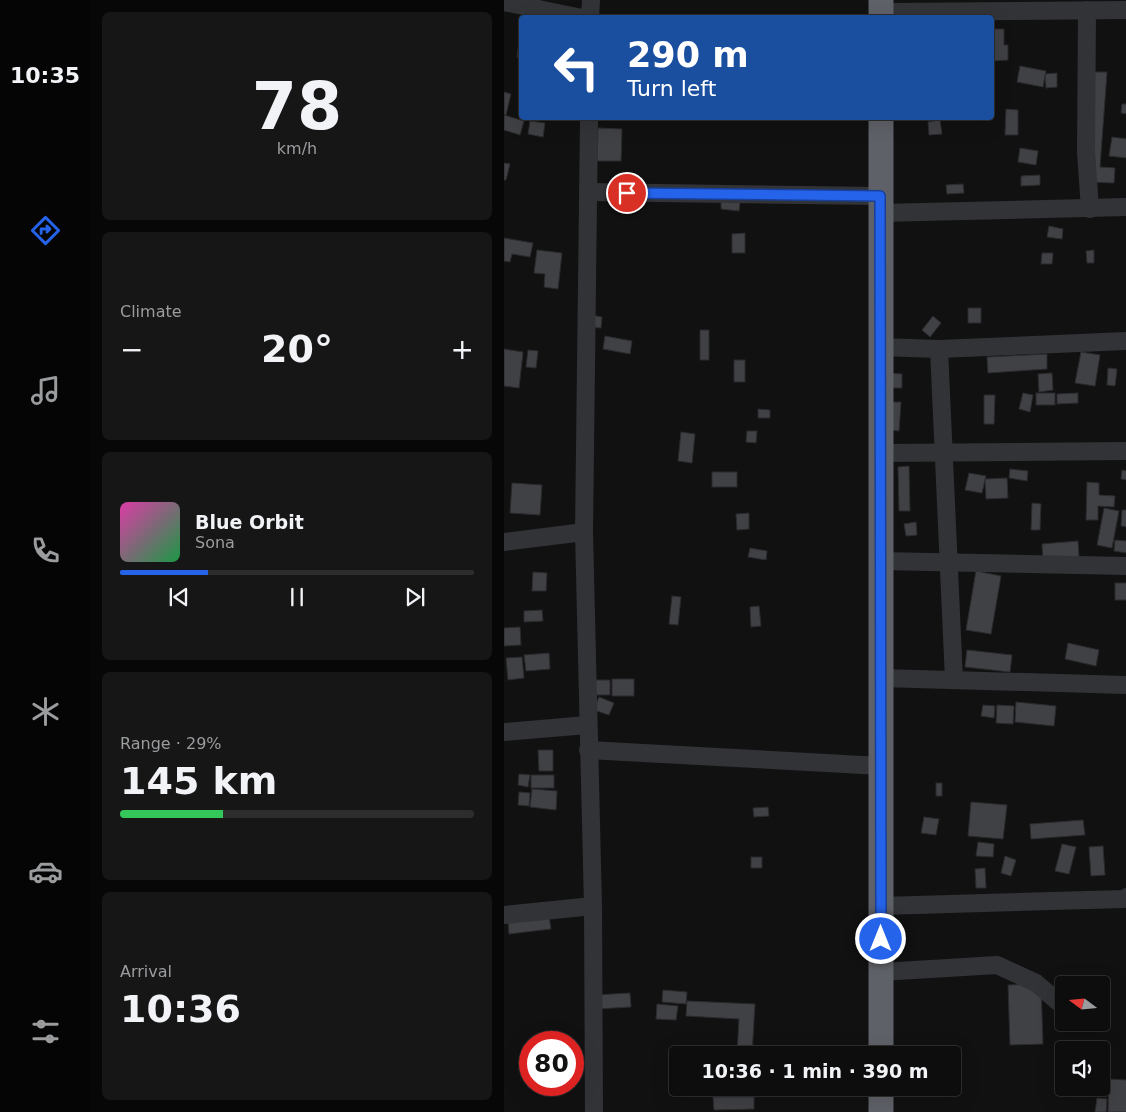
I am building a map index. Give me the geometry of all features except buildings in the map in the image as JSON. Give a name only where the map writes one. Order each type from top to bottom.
[{"type":"highway","points":[[880,120],[881,1046]]},
{"type":"highway","points":[[881,1096],[881,1112]]},
{"type":"street","points":[[590,15],[591,0]]},
{"type":"street","points":[[504,2],[567,15]]},
{"type":"street","points":[[881,10],[1126,10]]},
{"type":"street","points":[[1087,10],[1086,152],[1090,209]]},
{"type":"street","points":[[589,120],[584,532],[587,725],[594,906],[594,1112]]},
{"type":"street","points":[[588,192],[880,204],[1090,209],[1126,207]]},
{"type":"street","points":[[880,347],[939,349],[1126,341]]},
{"type":"street","points":[[939,349],[942,452],[954,680]]},
{"type":"street","points":[[880,453],[1126,451]]},
{"type":"street","points":[[504,542],[584,532]]},
{"type":"street","points":[[880,561],[1126,566]]},
{"type":"street","points":[[881,678],[1126,685]]},
{"type":"street","points":[[504,732],[587,725]]},
{"type":"street","points":[[588,750],[881,766]]},
{"type":"street","points":[[881,906],[1114,899],[1126,897]]},
{"type":"street","points":[[504,916],[594,906]]},
{"type":"street","points":[[881,972],[997,965],[1036,983],[1055,999]]},
{"type":"route","points":[[627,193],[880,196],[881,939]]}]
